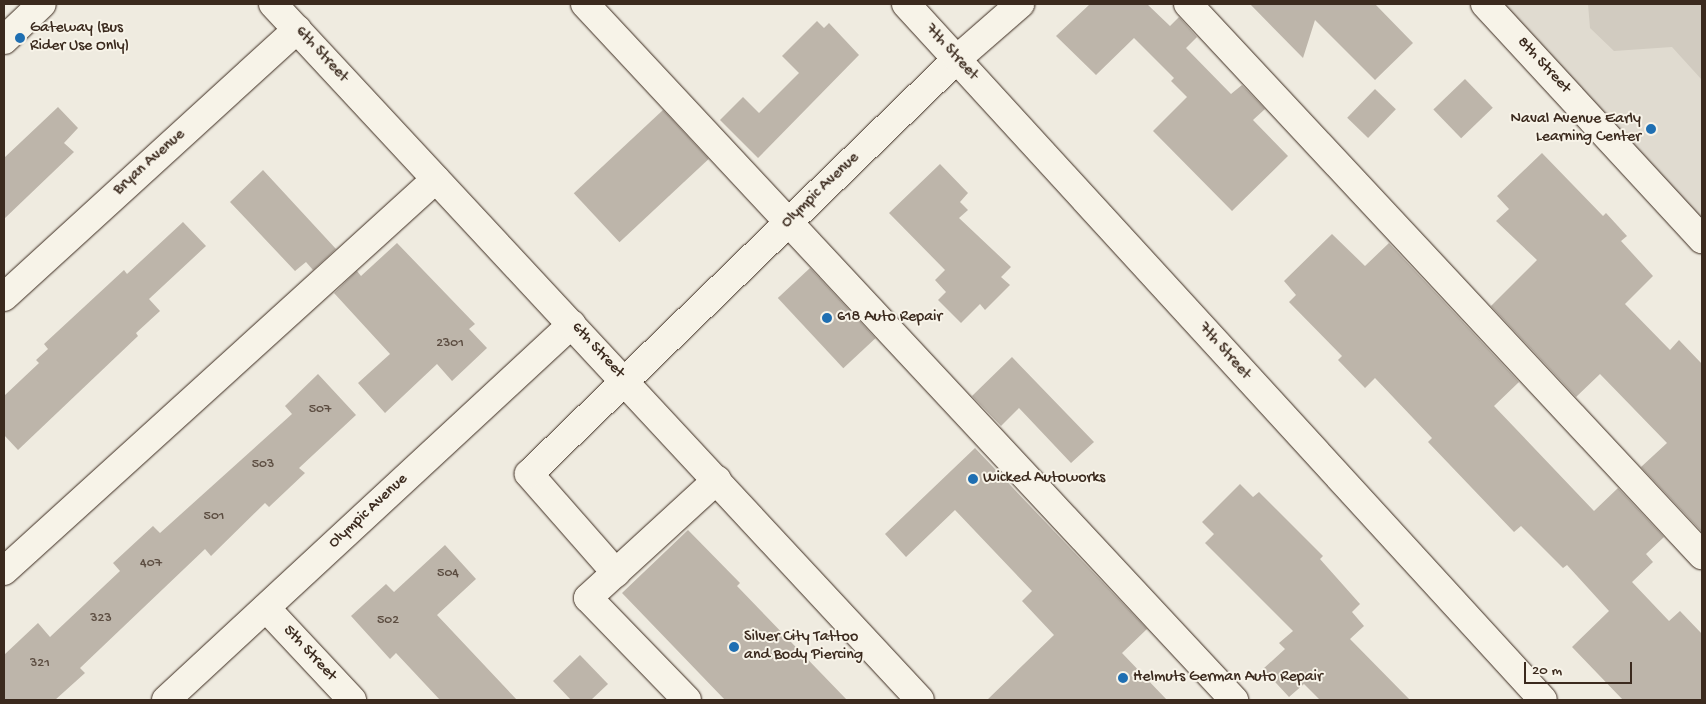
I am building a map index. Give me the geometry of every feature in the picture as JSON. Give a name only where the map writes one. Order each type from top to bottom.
[{"type":"street","points":[[4,40],[42,4]]},
{"type":"street","name":"6th Street","points":[[273,4],[920,700]]},
{"type":"street","points":[[584,4],[1234,700]]},
{"type":"street","name":"7th Street","points":[[906,4],[1542,700]]},
{"type":"street","name":"Olympic Avenue","points":[[616,573],[529,474],[957,59],[1020,4]]},
{"type":"street","points":[[1188,4],[1702,555]]},
{"type":"street","name":"8th Street","points":[[1485,4],[1702,239]]},
{"type":"street","name":"Bryan Avenue","points":[[4,297],[297,29]]},
{"type":"street","points":[[4,571],[436,179]]},
{"type":"street","name":"Olympic Avenue","points":[[166,700],[572,324]]},
{"type":"street","points":[[687,700],[588,598],[717,480]]},
{"type":"street","name":"5th Street","points":[[266,608],[352,700]]},
{"type":"shaded area","name":"Naval Avenue Early Learning Center","points":[[1485,4],[1702,4],[1702,239]]},
{"type":"shaded area","points":[[1588,4],[1702,4],[1702,80],[1672,47],[1614,51],[1590,28]]},
{"type":"building","points":[[1090,4],[1147,4],[1170,26],[1179,17],[1197,37],[1186,48],[1231,94],[1242,85],[1265,109],[1253,120],[1288,156],[1232,211],[1153,131],[1187,97],[1171,81],[1174,78],[1134,38],[1096,75],[1056,36]]},
{"type":"building","points":[[1250,4],[1375,4],[1413,43],[1375,80],[1315,20],[1303,58]]},
{"type":"building","points":[[817,21],[824,28],[829,23],[859,55],[758,158],[720,120],[743,97],[759,113],[799,73],[782,56]]},
{"type":"building","points":[[1465,79],[1493,108],[1461,138],[1433,110]]},
{"type":"building","points":[[1375,89],[1396,109],[1368,138],[1347,118]]},
{"type":"building","points":[[58,107],[78,128],[64,143],[74,152],[4,219],[4,158]]},
{"type":"building","points":[[663,110],[709,159],[619,242],[574,193]]},
{"type":"building","points":[[1542,153],[1603,216],[1606,213],[1627,236],[1621,241],[1653,276],[1625,304],[1670,350],[1679,340],[1702,364],[1702,532],[1641,467],[1667,443],[1600,374],[1576,397],[1491,306],[1537,260],[1496,221],[1509,209],[1497,196]]},
{"type":"building","points":[[940,164],[968,193],[960,202],[968,210],[959,218],[1011,267],[1001,277],[1010,285],[985,310],[980,304],[961,323],[938,300],[946,292],[935,280],[945,270],[889,213]]},
{"type":"building","points":[[263,170],[336,249],[313,270],[306,262],[295,271],[230,202]]},
{"type":"building","points":[[183,222],[206,246],[149,299],[160,311],[136,333],[138,336],[18,450],[4,435],[4,396],[39,363],[36,360],[48,349],[44,344],[124,270],[127,274]]},
{"type":"building","points":[[1332,234],[1365,266],[1389,243],[1519,382],[1494,406],[1594,511],[1618,488],[1664,537],[1646,554],[1653,562],[1632,582],[1669,621],[1680,611],[1702,634],[1702,700],[1623,700],[1572,647],[1609,611],[1567,565],[1563,568],[1521,526],[1514,532],[1428,442],[1432,438],[1375,378],[1365,388],[1338,360],[1342,356],[1289,302],[1296,295],[1284,281]]},
{"type":"building","points":[[397,243],[475,324],[469,329],[487,348],[452,381],[437,364],[385,413],[358,383],[390,354],[334,293],[357,271],[361,276]]},
{"type":"building","name":"618 Auto Repair","points":[[810,268],[875,338],[843,368],[778,298]]},
{"type":"building","points":[[1012,357],[1094,442],[1071,463],[1019,408],[1001,426],[972,396]]},
{"type":"building","points":[[318,374],[356,415],[299,468],[305,473],[269,507],[265,503],[211,556],[205,549],[80,668],[85,673],[55,700],[4,700],[4,655],[38,623],[50,637],[120,571],[113,563],[153,526],[160,533],[292,414],[285,406]]},
{"type":"building","points":[[975,448],[1147,629],[1122,653],[1167,700],[987,700],[1054,635],[1022,601],[1032,591],[955,510],[906,557],[885,534]]},
{"type":"building","points":[[1240,484],[1253,497],[1259,492],[1323,556],[1320,559],[1360,604],[1352,612],[1364,626],[1350,639],[1410,700],[1320,700],[1304,684],[1289,697],[1263,669],[1285,649],[1279,643],[1293,631],[1205,543],[1214,534],[1202,522]]},
{"type":"building","name":"Silver City Tattoo and Body Piercing","points":[[688,530],[740,583],[737,586],[847,700],[725,700],[622,593]]},
{"type":"building","points":[[445,545],[476,579],[437,615],[517,700],[440,700],[396,653],[390,659],[351,616],[386,584],[394,592]]},
{"type":"building","points":[[580,655],[608,684],[591,700],[571,700],[553,681]]},
{"type":"place","name":"Gateway (Bus Rider Use Only)","points":[[20,38]]},
{"type":"place","name":"Naval Avenue Early Learning Center","points":[[1651,129]]},
{"type":"place","name":"618 Auto Repair","points":[[827,318]]},
{"type":"place","name":"Wicked Autoworks","points":[[973,479]]},
{"type":"place","name":"Silver City Tattoo and Body Piercing","points":[[734,647]]},
{"type":"place","name":"Helmuts German Auto Repair","points":[[1123,678]]}]
